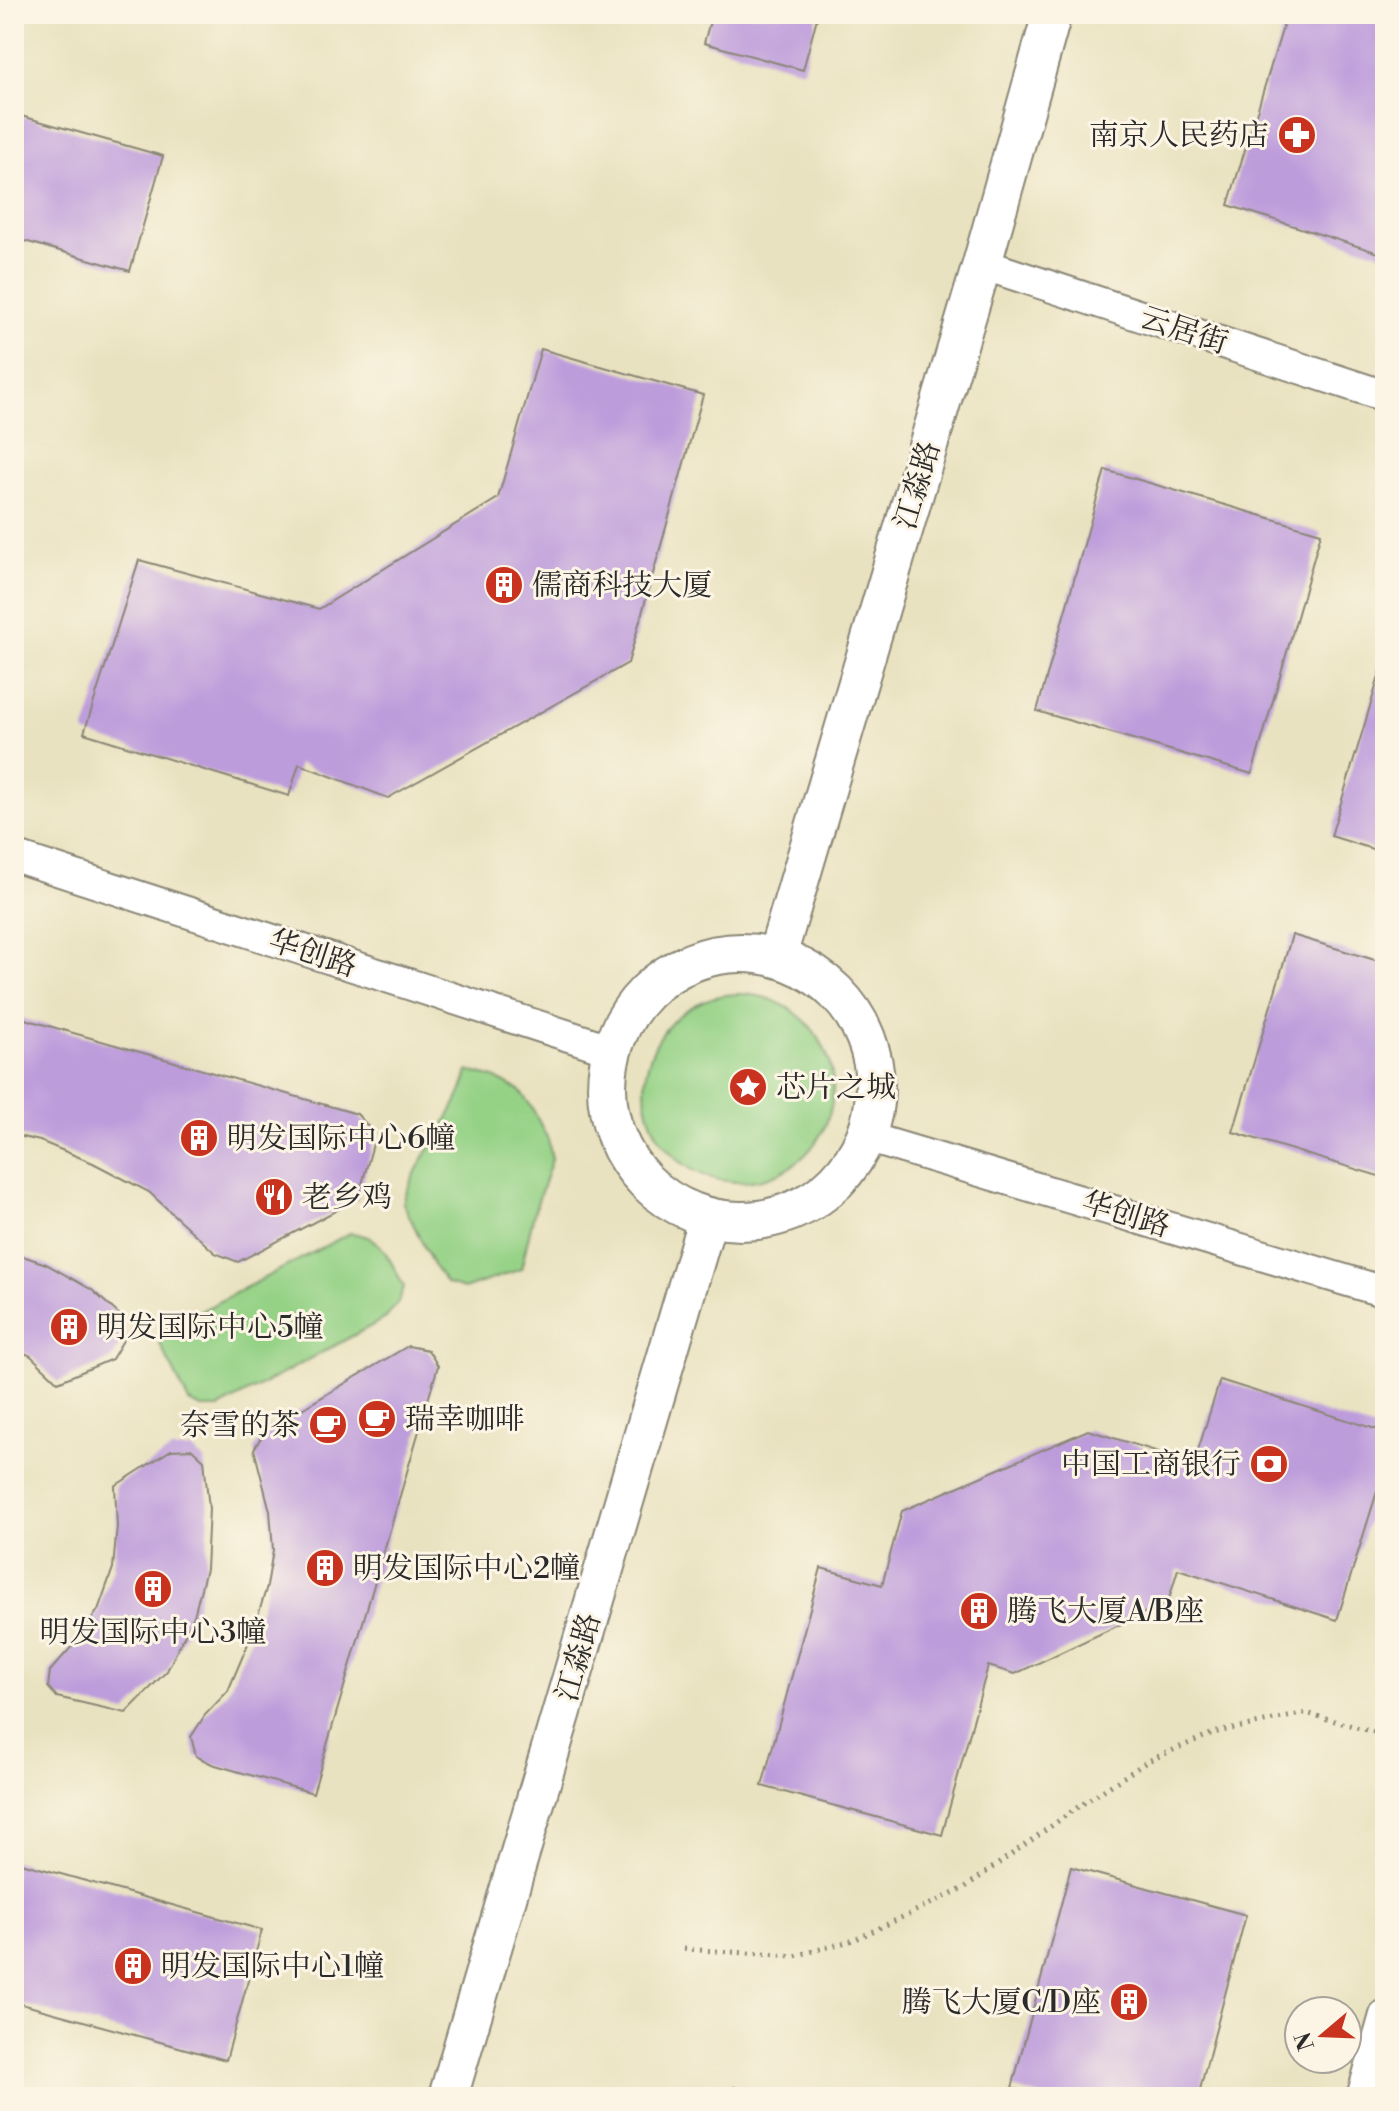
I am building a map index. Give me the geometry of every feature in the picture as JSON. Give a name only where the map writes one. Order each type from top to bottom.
[{"type":"street","name":"江淼路","points":[[777,956],[982,264],[1052,14]]},
{"type":"street","name":"云居街","points":[[982,264],[1385,396]]},
{"type":"street","name":"华创路","points":[[14,856],[612,1050]]},
{"type":"street","points":[[730,951],[777,956],[819,976],[853,1009],[872,1052],[876,1099],[864,1144],[838,1183],[800,1210],[758,1222],[716,1220],[676,1206],[643,1179],[619,1144],[607,1103],[609,1060],[623,1020],[650,987],[685,963],[730,951]]},
{"type":"street","name":"华创路","points":[[866,1137],[1385,1292]]},
{"type":"street","name":"江淼路","points":[[448,2097],[708,1217]]},
{"type":"street","points":[[1362,2097],[1385,2015]]},
{"type":"path","points":[[684,1949],[795,1956],[854,1940],[964,1888],[1148,1761],[1213,1733],[1306,1713],[1385,1735]]},
{"type":"green space","points":[[739,994],[775,1001],[806,1021],[826,1052],[833,1088],[826,1124],[806,1155],[775,1175],[739,1182],[703,1175],[672,1155],[652,1124],[645,1088],[652,1052],[672,1021],[703,1001]]},
{"type":"green space","points":[[468,1071],[495,1078],[519,1090],[548,1139],[552,1159],[534,1213],[521,1269],[464,1289],[447,1284],[433,1265],[403,1203],[418,1168],[455,1105]]},
{"type":"green space","points":[[350,1233],[371,1238],[378,1244],[404,1287],[386,1318],[219,1408],[202,1408],[189,1402],[160,1344],[163,1331]]},
{"type":"building","points":[[712,14],[818,14],[803,70],[704,43]]},
{"type":"building","points":[[1287,14],[1385,14],[1385,255],[1228,205]]},
{"type":"building","points":[[14,114],[163,156],[130,271],[14,238]]},
{"type":"building","name":"儒商科技大厦","points":[[541,349],[703,395],[628,663],[388,798],[299,764],[289,796],[84,733],[139,560],[319,609],[498,498]]},
{"type":"building","points":[[1105,470],[1321,533],[1252,774],[1037,711]]},
{"type":"building","points":[[1385,660],[1385,853],[1331,836]]},
{"type":"building","points":[[1292,935],[1385,963],[1385,1178],[1233,1132]]},
{"type":"building","name":"明发国际中心6幢","points":[[14,1016],[357,1114],[368,1126],[373,1144],[358,1199],[238,1262],[215,1253],[149,1192],[93,1163],[40,1141],[14,1135]]},
{"type":"building","name":"明发国际中心5幢","points":[[14,1253],[46,1264],[92,1290],[122,1317],[125,1337],[112,1359],[58,1382],[31,1356],[14,1348]]},
{"type":"building","name":"明发国际中心2幢","points":[[408,1346],[428,1350],[438,1366],[313,1793],[212,1764],[196,1756],[191,1737],[205,1715],[228,1691],[253,1632],[267,1586],[273,1550],[270,1511],[254,1449],[265,1431]]},
{"type":"building","name":"腾飞大厦A/B座","points":[[1220,1380],[1385,1432],[1385,1466],[1337,1620],[1178,1569],[1168,1602],[1015,1674],[988,1666],[942,1835],[762,1786],[821,1568],[882,1585],[902,1511],[1088,1430],[1194,1463]]},
{"type":"building","name":"明发国际中心3幢","points":[[192,1449],[204,1460],[209,1509],[206,1569],[194,1616],[167,1671],[126,1713],[57,1697],[48,1687],[50,1671],[98,1610],[113,1568],[117,1526],[115,1486],[171,1450]]},
{"type":"building","name":"明发国际中心1幢","points":[[14,1861],[262,1930],[226,2060],[14,2002]]},
{"type":"building","name":"腾飞大厦C/D座","points":[[1071,1867],[1246,1915],[1198,2097],[1044,2097],[1012,2088]]},
{"type":"building","points":[[734,2087],[766,2096],[766,2097],[731,2097]]},
{"type":"place","name":"南京人民药店","points":[[1297,135]]},
{"type":"place","name":"儒商科技大厦","points":[[504,585]]},
{"type":"place","name":"芯片之城","points":[[748,1087]]},
{"type":"place","name":"明发国际中心6幢","points":[[199,1138]]},
{"type":"place","name":"老乡鸡","points":[[274,1197]]},
{"type":"place","name":"明发国际中心5幢","points":[[69,1327]]},
{"type":"place","name":"瑞幸咖啡","points":[[377,1419]]},
{"type":"place","name":"奈雪的茶","points":[[328,1425]]},
{"type":"place","name":"中国工商银行","points":[[1269,1464]]},
{"type":"place","name":"明发国际中心2幢","points":[[325,1568]]},
{"type":"place","name":"明发国际中心3幢","points":[[153,1589]]},
{"type":"place","name":"腾飞大厦A/B座","points":[[979,1611]]},
{"type":"place","name":"明发国际中心1幢","points":[[133,1966]]},
{"type":"place","name":"腾飞大厦C/D座","points":[[1129,2002]]}]
